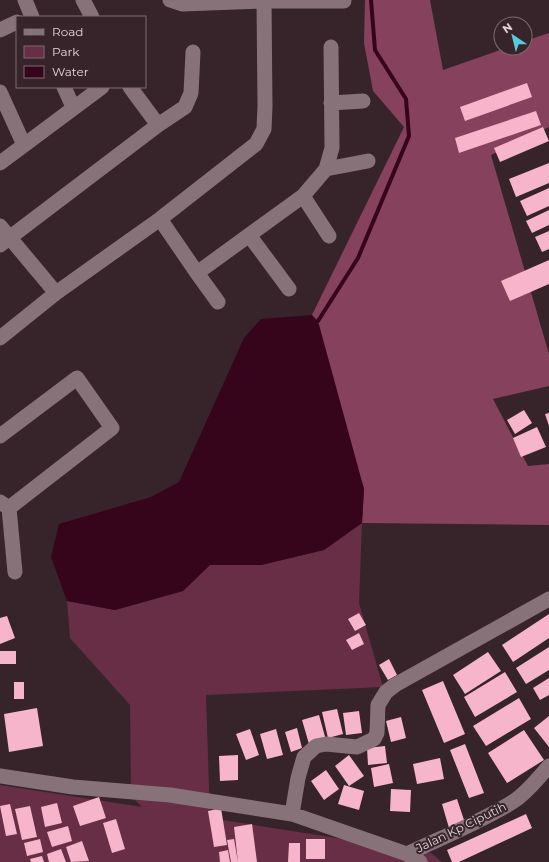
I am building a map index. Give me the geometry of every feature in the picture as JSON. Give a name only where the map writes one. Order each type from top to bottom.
[{"type":"street","points":[[25,0],[31,16]]},
{"type":"street","points":[[83,0],[91,16]]},
{"type":"street","points":[[170,0],[182,4],[264,0],[344,1]]},
{"type":"street","points":[[0,338],[56,293],[160,219],[256,144],[264,129],[264,0]]},
{"type":"street","points":[[0,30],[16,22]]},
{"type":"street","points":[[197,273],[303,196],[326,169],[332,148],[331,47]]},
{"type":"street","points":[[56,293],[3,236],[185,106],[191,93],[193,52]]},
{"type":"street","points":[[64,88],[73,107]]},
{"type":"street","points":[[0,163],[73,107],[101,88]]},
{"type":"street","points":[[131,88],[158,125]]},
{"type":"street","points":[[0,92],[24,145]]},
{"type":"street","points":[[331,103],[364,101]]},
{"type":"street","points":[[326,169],[368,161]]},
{"type":"street","points":[[303,196],[329,236]]},
{"type":"street","points":[[160,219],[218,302]]},
{"type":"street","points":[[249,235],[289,289]]},
{"type":"street","points":[[0,436],[77,378],[112,428],[5,505],[15,572]]},
{"type":"street","points":[[292,814],[298,778],[304,757],[316,746],[326,744],[357,747],[374,739],[377,733],[378,705],[386,692],[395,685],[549,599]]},
{"type":"street","name":"Jalan Kp Ciputih","points":[[407,854],[488,816],[515,800],[534,783],[549,766]]},
{"type":"street","points":[[0,776],[73,787],[170,795],[292,814],[407,854],[420,862]]},
{"type":"green space","points":[[362,523],[359,603],[383,687],[206,695],[210,818],[431,853],[442,862],[0,862],[0,785],[142,807],[131,796],[130,705],[70,638],[67,601],[115,610],[183,591],[210,565],[261,565],[324,550]]},
{"type":"shaded area","points":[[365,0],[430,0],[443,70],[493,53],[493,56],[533,56],[533,38],[549,33],[549,127],[491,155],[549,354],[549,386],[493,399],[528,466],[549,464],[549,525],[362,523],[364,489],[312,315],[404,127],[373,91],[364,43]]},
{"type":"water","points":[[312,315],[318,321],[364,489],[362,523],[324,550],[261,565],[210,565],[183,591],[115,610],[67,601],[51,557],[59,524],[151,497],[179,482],[244,338],[261,319]]},
{"type":"building","points":[[527,83],[532,97],[465,121],[460,107]]},
{"type":"building","points":[[536,111],[541,125],[459,153],[455,138]]},
{"type":"building","points":[[543,127],[549,141],[500,162],[494,148]]},
{"type":"building","points":[[549,163],[549,183],[516,197],[509,179]]},
{"type":"building","points":[[549,188],[549,206],[527,216],[520,201]]},
{"type":"building","points":[[549,210],[549,225],[532,233],[526,221]]},
{"type":"building","points":[[549,231],[549,249],[542,252],[535,237]]},
{"type":"building","points":[[549,260],[549,284],[510,301],[501,281]]},
{"type":"building","points":[[524,410],[532,423],[515,434],[507,420]]},
{"type":"building","points":[[549,413],[549,426],[545,414]]},
{"type":"building","points":[[537,427],[546,447],[521,457],[513,438]]},
{"type":"building","points":[[359,613],[366,625],[355,631],[348,619]]},
{"type":"building","points":[[549,614],[549,638],[513,662],[502,645]]},
{"type":"building","points":[[7,616],[15,638],[0,644],[0,618]]},
{"type":"building","points":[[359,633],[364,644],[352,650],[346,640]]},
{"type":"building","points":[[549,647],[549,670],[526,684],[516,668]]},
{"type":"building","points":[[0,651],[16,651],[16,664],[0,664]]},
{"type":"building","points":[[488,652],[501,671],[465,694],[453,675]]},
{"type":"building","points":[[389,659],[397,675],[388,680],[379,665]]},
{"type":"building","points":[[505,672],[517,692],[475,717],[464,697]]},
{"type":"building","points":[[549,678],[549,695],[540,700],[533,688]]},
{"type":"building","points":[[443,681],[465,734],[444,743],[422,690]]},
{"type":"building","points":[[14,682],[24,682],[24,699],[14,699]]},
{"type":"building","points":[[519,698],[531,719],[486,746],[473,726]]},
{"type":"building","points":[[37,708],[43,746],[9,752],[4,714]]},
{"type":"building","points":[[337,709],[343,734],[328,738],[322,712]]},
{"type":"building","points":[[359,711],[362,733],[346,735],[343,713]]},
{"type":"building","points":[[319,715],[326,740],[309,744],[302,720]]},
{"type":"building","points":[[549,716],[549,747],[534,728]]},
{"type":"building","points":[[401,717],[406,738],[391,742],[386,721]]},
{"type":"building","points":[[297,728],[302,748],[291,752],[285,732]]},
{"type":"building","points":[[250,729],[259,755],[246,760],[236,734]]},
{"type":"building","points":[[276,729],[283,755],[267,759],[260,734]]},
{"type":"building","points":[[524,730],[544,760],[507,783],[488,753]]},
{"type":"building","points":[[465,744],[484,793],[469,798],[450,750]]},
{"type":"building","points":[[385,746],[387,763],[368,765],[367,748]]},
{"type":"building","points":[[238,755],[238,780],[220,781],[219,756]]},
{"type":"building","points":[[349,755],[364,776],[349,786],[335,766]]},
{"type":"building","points":[[440,758],[444,779],[417,784],[413,764]]},
{"type":"building","points":[[389,764],[393,783],[374,787],[371,768]]},
{"type":"building","points":[[326,770],[339,789],[324,800],[311,781]]},
{"type":"building","points":[[344,785],[364,791],[359,810],[338,804]]},
{"type":"building","points":[[391,789],[411,790],[410,812],[390,811]]},
{"type":"building","points":[[99,797],[106,818],[80,826],[73,806]]},
{"type":"building","points":[[457,799],[465,823],[449,828],[442,804]]},
{"type":"building","points":[[57,803],[62,823],[45,827],[41,807]]},
{"type":"building","points":[[10,804],[17,834],[6,836],[0,806]]},
{"type":"building","points":[[30,806],[37,837],[22,840],[15,809]]},
{"type":"building","points":[[221,808],[227,845],[214,847],[208,811]]},
{"type":"building","points":[[526,814],[532,828],[459,862],[452,862],[447,850]]},
{"type":"building","points":[[116,819],[125,849],[112,853],[103,823]]},
{"type":"building","points":[[252,824],[257,862],[238,862],[234,827]]},
{"type":"building","points":[[68,826],[72,841],[52,847],[47,832]]},
{"type":"building","points":[[40,839],[43,852],[27,856],[24,843]]},
{"type":"building","points":[[234,839],[238,862],[231,862],[227,840]]},
{"type":"building","points":[[306,839],[325,839],[325,859],[306,859]]},
{"type":"building","points":[[82,841],[89,861],[71,862],[66,847]]},
{"type":"building","points":[[289,843],[300,843],[300,862],[288,862]]},
{"type":"building","points":[[61,849],[66,862],[49,862],[47,854]]},
{"type":"building","points":[[228,850],[230,862],[220,862],[219,852]]},
{"type":"building","points":[[42,856],[44,862],[31,862],[30,859]]},
{"type":"waterway","points":[[318,321],[358,258],[409,136],[406,99],[375,50],[371,0]]}]
